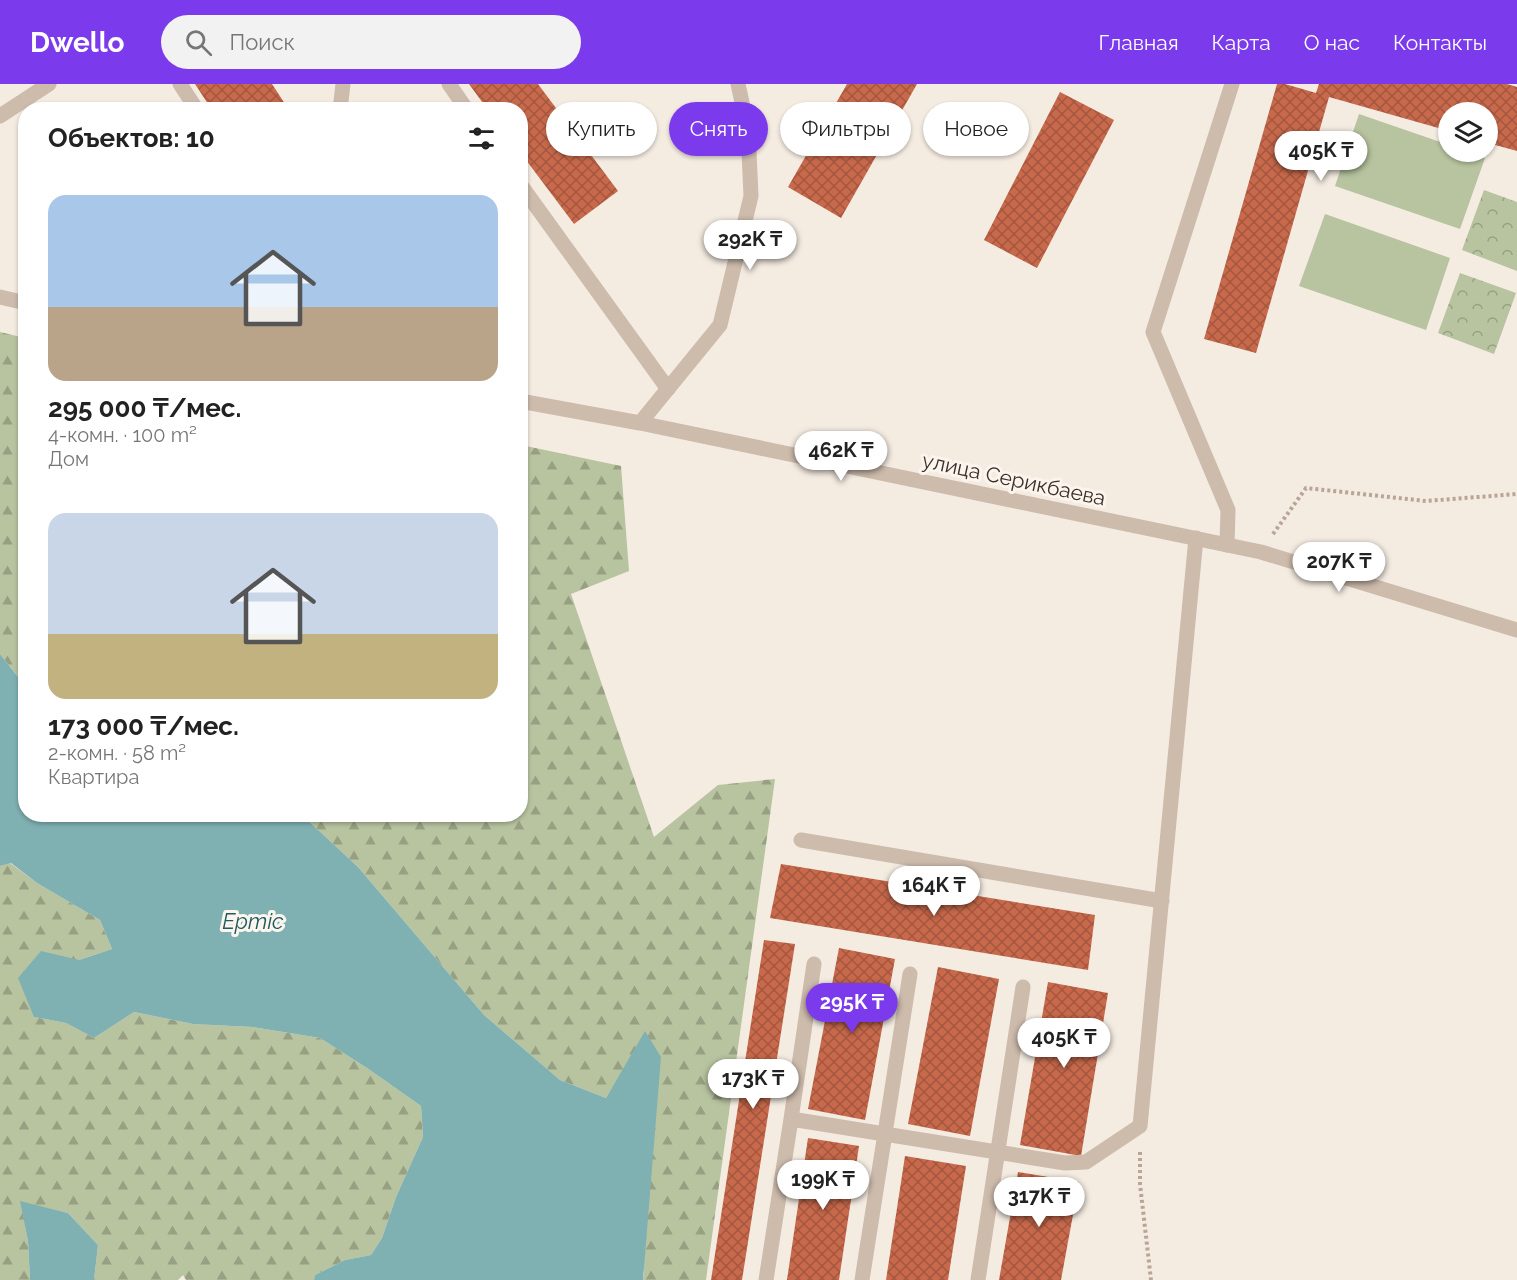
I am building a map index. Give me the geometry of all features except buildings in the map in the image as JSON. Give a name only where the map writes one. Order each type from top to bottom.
[{"type":"street","points":[[22,102],[50,84]]},
{"type":"street","points":[[180,84],[192,102]]},
{"type":"street","points":[[341,102],[343,84]]},
{"type":"street","points":[[449,84],[461,102]]},
{"type":"street","points":[[639,423],[720,325],[751,196],[748,130],[738,84]]},
{"type":"street","points":[[1227,545],[1228,510],[1153,332],[1232,84]]},
{"type":"street","points":[[0,116],[18,104]]},
{"type":"street","points":[[528,195],[668,389]]},
{"type":"street","points":[[0,297],[18,301]]},
{"type":"street","name":"улица Серикбаева","points":[[528,402],[639,423],[1261,552],[1517,630]]},
{"type":"street","points":[[791,1119],[1065,1163],[1086,1162],[1140,1126],[1196,538]]},
{"type":"street","points":[[801,840],[1162,901]]},
{"type":"street","points":[[766,1280],[814,964]]},
{"type":"street","points":[[862,1280],[910,974]]},
{"type":"street","points":[[978,1280],[1023,987]]},
{"type":"path","points":[[1261,552],[1306,488],[1426,501],[1517,494]]},
{"type":"path","points":[[1140,1126],[1140,1184],[1151,1280]]},
{"type":"green space","points":[[1359,114],[1438,141],[1438,162],[1484,162],[1460,229],[1335,186]]},
{"type":"green space","points":[[1484,190],[1517,202],[1517,271],[1462,250]]},
{"type":"green space","points":[[1325,214],[1450,258],[1426,330],[1299,286]]},
{"type":"green space","points":[[1460,273],[1516,293],[1494,354],[1438,333]]},
{"type":"green space","points":[[0,332],[18,336],[18,677],[0,654]]},
{"type":"green space","points":[[528,446],[621,466],[629,571],[571,594],[654,837],[718,785],[775,779],[706,1280],[643,1280],[646,1032],[606,1098],[560,1080],[484,1015],[358,867],[310,822],[528,822]]},
{"type":"green space","points":[[10,863],[37,883],[100,920],[112,949],[79,960],[34,1017],[66,1023],[94,1038],[134,1012],[193,1024],[253,1027],[320,1038],[421,1106],[423,1137],[396,1197],[382,1238],[371,1255],[345,1260],[315,1275],[314,1280],[186,1280],[183,1275],[178,1280],[94,1280],[98,1245],[68,1213],[21,1202],[28,1241],[30,1280],[0,1280],[0,866]]},
{"type":"water","name":"Ертіс","points":[[0,654],[18,677],[18,822],[310,822],[358,867],[484,1015],[560,1080],[606,1098],[645,1031],[661,1057],[643,1280],[314,1280],[315,1275],[345,1260],[371,1255],[382,1238],[396,1197],[423,1137],[421,1106],[320,1038],[253,1027],[193,1024],[134,1012],[94,1038],[66,1023],[34,1017],[18,978],[41,951],[79,960],[112,949],[100,920],[37,883],[11,863],[0,866]]},
{"type":"water","points":[[20,1201],[68,1213],[98,1245],[94,1280],[30,1280],[28,1241]]}]
